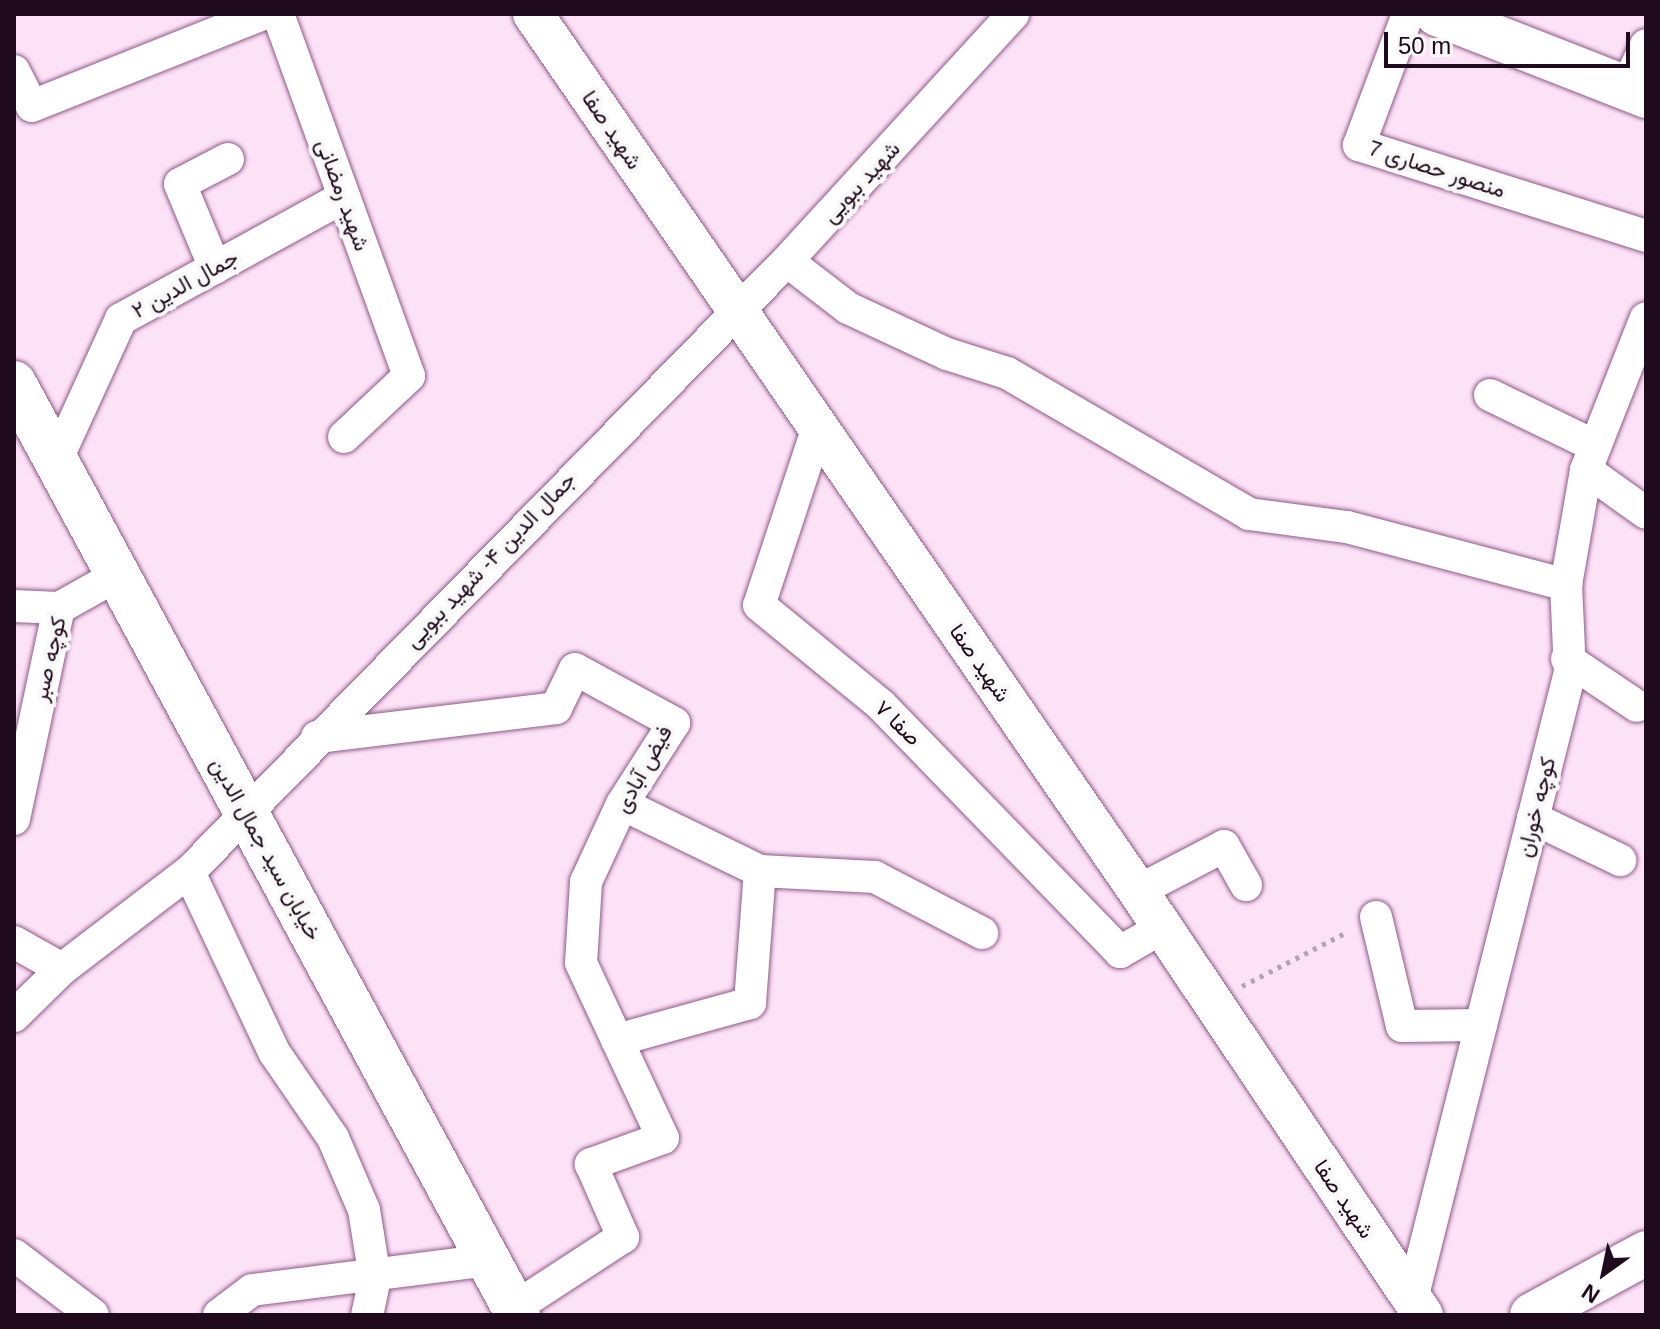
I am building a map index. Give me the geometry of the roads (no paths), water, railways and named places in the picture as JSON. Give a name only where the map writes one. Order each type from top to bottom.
[{"type":"main road","points":[[1437,14],[1637,91]]},
{"type":"main road","name":"خیابان سید جمال الدین","points":[[14,383],[516,1311]]},
{"type":"main road","points":[[1532,1315],[1646,1253]]},
{"type":"street","points":[[14,71],[32,106],[263,14]]},
{"type":"street","name":"شهید رمضانی","points":[[278,14],[409,376],[344,437]]},
{"type":"street","name":"شهید صفا","points":[[533,14],[817,430],[1138,891],[1209,1003],[1417,1307]]},
{"type":"street","name":"شهید ببویی","points":[[735,310],[787,261],[985,50],[1013,14]]},
{"type":"street","name":"منصور حصاری 7","points":[[1408,14],[1359,145],[1646,236]]},
{"type":"street","points":[[1637,91],[1646,45]]},
{"type":"street","points":[[215,268],[180,184],[228,159]]},
{"type":"street","name":"جمال الدین ۲","points":[[56,461],[121,319],[344,197]]},
{"type":"street","points":[[787,261],[848,308],[947,354],[1007,373],[1249,514],[1347,527],[1566,585]]},
{"type":"street","name":"جمال الدین ۴- شهید ببویی","points":[[14,1016],[62,969],[189,872],[245,810],[735,310]]},
{"type":"street","name":"کوچه خوران","points":[[1417,1307],[1481,1025],[1570,672],[1566,585],[1591,458],[1646,318]]},
{"type":"street","points":[[1490,395],[1591,458],[1646,513]]},
{"type":"street","name":"صفا ۷","points":[[817,430],[759,605],[881,705],[1120,952],[1162,928]]},
{"type":"street","name":"کوچه صبر","points":[[14,819],[59,608],[116,576]]},
{"type":"street","points":[[14,606],[59,608]]},
{"type":"street","points":[[1567,659],[1637,706]]},
{"type":"street","name":"فیض آبادی","points":[[317,737],[556,708],[575,669],[674,723],[622,804],[586,882],[581,963],[663,1138],[591,1164],[623,1237],[516,1311]]},
{"type":"street","points":[[622,804],[760,871],[875,877],[982,933]]},
{"type":"street","points":[[1533,818],[1620,860]]},
{"type":"street","points":[[1138,891],[1224,846],[1246,885]]},
{"type":"street","points":[[617,1040],[750,1003],[760,871]]},
{"type":"street","points":[[189,872],[274,1052],[333,1138],[364,1210],[375,1278],[367,1315]]},
{"type":"street","points":[[1376,917],[1402,1026],[1481,1025]]},
{"type":"street","points":[[14,942],[62,969]]},
{"type":"street","points":[[14,1255],[93,1315]]},
{"type":"street","points":[[219,1315],[252,1290],[375,1278],[488,1260]]}]
